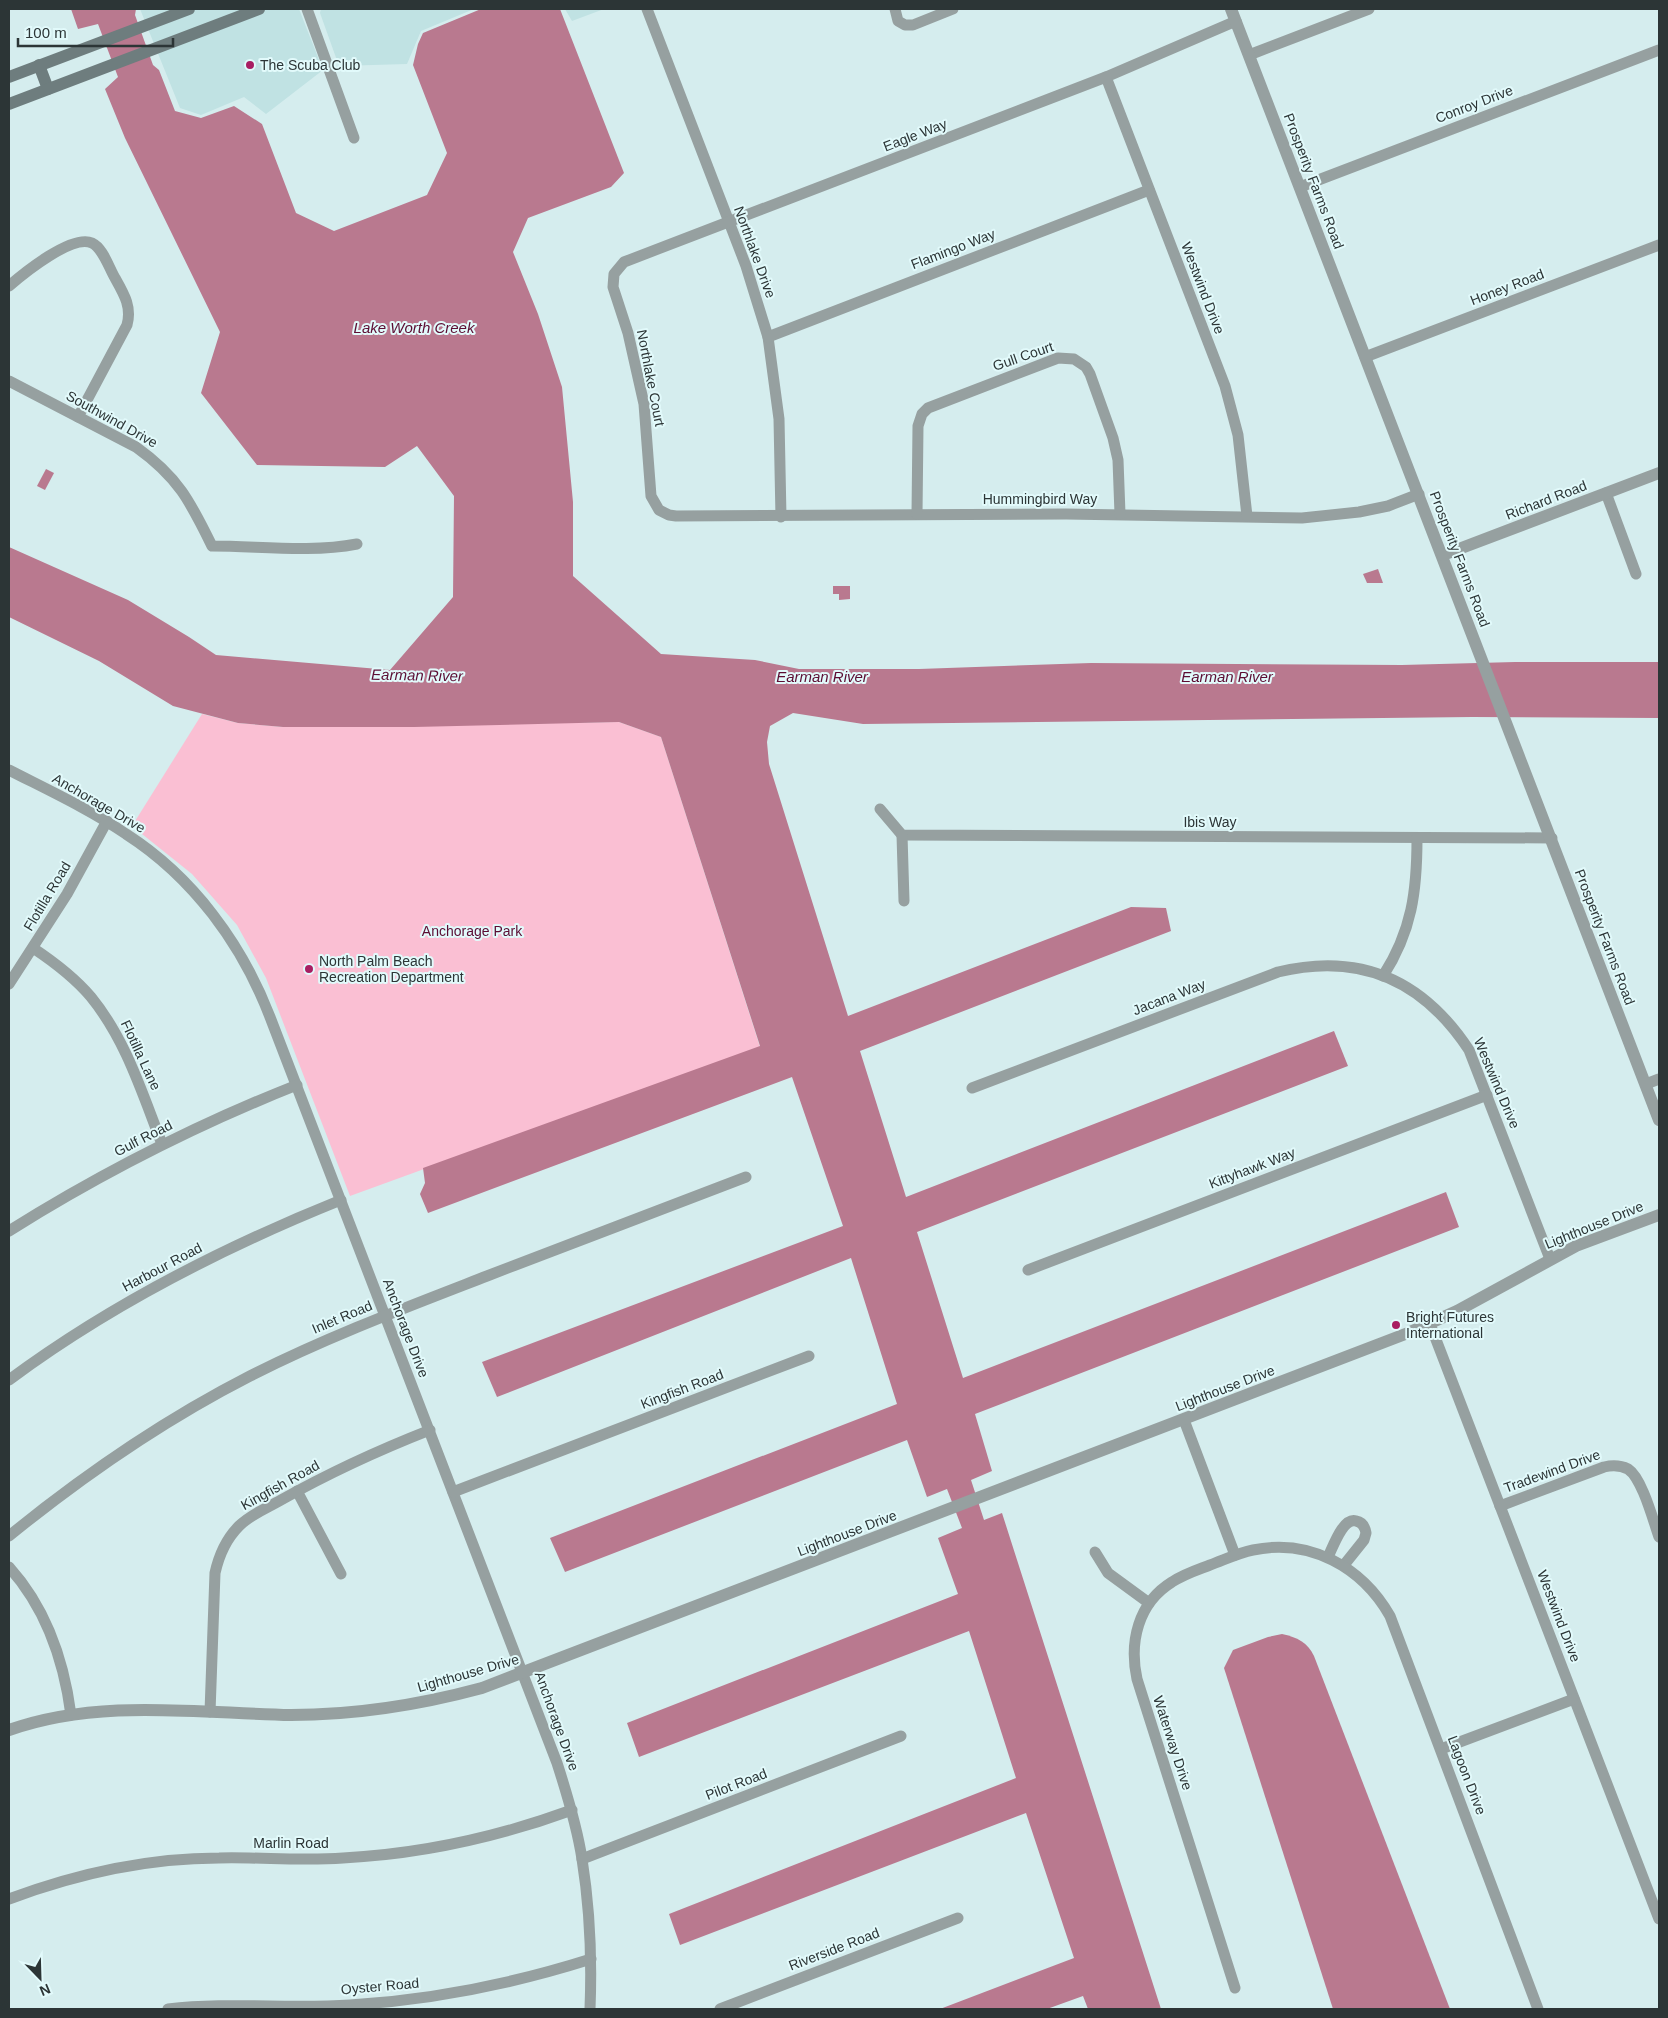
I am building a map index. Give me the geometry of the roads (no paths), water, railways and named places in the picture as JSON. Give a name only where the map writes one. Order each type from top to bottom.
[{"type":"main road","points":[[9,77],[189,9]]},
{"type":"main road","points":[[9,104],[259,9]]},
{"type":"main road","points":[[39,65],[48,89]]},
{"type":"street","points":[[307,9],[354,138]]},
{"type":"street","name":"Northlake Drive","points":[[647,9],[746,266],[768,337],[779,419],[780,517]]},
{"type":"street","points":[[895,9],[898,21],[905,25],[913,25],[953,9]]},
{"type":"street","name":"Prosperity Farms Road","points":[[1231,9],[1443,555],[1659,1120]]},
{"type":"street","points":[[1249,55],[1368,9]]},
{"type":"street","name":"Eagle Way","points":[[613,282],[617,269],[624,262],[1106,77],[1236,21]]},
{"type":"street","name":"Conroy Drive","points":[[1300,187],[1659,50]]},
{"type":"street","name":"Westwind Drive","points":[[1106,77],[1231,405],[1238,435],[1247,516]]},
{"type":"street","name":"Flamingo Way","points":[[768,337],[1149,190]]},
{"type":"street","points":[[9,286],[40,260],[66,247],[82,242],[92,243],[99,249],[125,296],[129,315],[127,325],[78,417]]},
{"type":"street","name":"Honey Road","points":[[1365,357],[1659,245]]},
{"type":"street","name":"Northlake Court","points":[[613,282],[637,368],[648,440],[651,496],[659,510]]},
{"type":"street","name":"Gull Court","points":[[917,514],[918,426],[922,414],[928,408],[1058,358],[1066,357],[1074,359],[1086,367],[1113,438],[1120,475],[1120,514]]},
{"type":"street","name":"Southwind Drive","points":[[9,381],[136,447],[165,469],[191,504],[212,546],[326,548],[357,544]]},
{"type":"street","name":"Richard Road","points":[[1443,555],[1659,473]]},
{"type":"street","points":[[1606,493],[1636,574]]},
{"type":"street","name":"Hummingbird Way","points":[[659,510],[676,516],[1120,514],[1302,518],[1360,512],[1388,506],[1419,494]]},
{"type":"street","name":"Anchorage Drive","points":[[9,770],[107,821],[158,857],[186,883],[220,924],[252,975],[297,1085],[557,1762],[572,1810],[588,1898],[591,1959],[590,2009]]},
{"type":"street","points":[[880,809],[902,835],[904,901]]},
{"type":"street","name":"Flotilla Road","points":[[9,984],[67,894],[107,821]]},
{"type":"street","name":"Ibis Way","points":[[902,835],[1552,838]]},
{"type":"street","points":[[1382,976],[1400,944],[1409,921],[1417,873],[1418,838]]},
{"type":"street","name":"Flotilla Lane","points":[[33,948],[78,984],[107,1018],[131,1065],[162,1144]]},
{"type":"street","name":"Jacana Way","points":[[972,1088],[1278,972],[1309,966],[1332,965],[1354,968],[1382,976]]},
{"type":"street","name":"Westwind Drive","points":[[1382,976],[1419,995],[1442,1014],[1469,1050],[1550,1259]]},
{"type":"street","points":[[1646,1084],[1659,1079]]},
{"type":"street","name":"Gulf Road","points":[[9,1231],[100,1177],[162,1144],[297,1085]]},
{"type":"street","name":"Kittyhawk Way","points":[[1028,1270],[1487,1095]]},
{"type":"street","name":"Inlet Road","points":[[9,1536],[96,1469],[198,1404],[300,1352],[385,1315],[746,1177]]},
{"type":"street","name":"Harbour Road","points":[[9,1380],[103,1318],[178,1275],[268,1231],[341,1200]]},
{"type":"street","name":"Lighthouse Drive","points":[[9,1730],[71,1715],[133,1710],[292,1715],[369,1711],[445,1698],[482,1688],[990,1495],[1430,1324],[1550,1259],[1611,1231],[1659,1215]]},
{"type":"street","name":"Westwind Drive","points":[[1430,1324],[1659,1919]]},
{"type":"street","name":"Kingfish Road","points":[[454,1492],[809,1356]]},
{"type":"street","points":[[1184,1420],[1235,1555]]},
{"type":"street","name":"Kingfish Road","points":[[210,1712],[215,1573],[227,1540],[245,1521],[297,1491],[354,1462],[430,1430]]},
{"type":"street","name":"Tradewind Drive","points":[[1500,1506],[1604,1467],[1620,1466],[1634,1474],[1638,1481],[1659,1537]]},
{"type":"street","points":[[297,1491],[341,1574]]},
{"type":"street","points":[[1328,1557],[1344,1525],[1349,1521],[1355,1520],[1361,1523],[1366,1533],[1364,1540],[1344,1565]]},
{"type":"street","name":"Lagoon Drive","points":[[1235,1555],[1253,1550],[1287,1547],[1328,1557],[1344,1565],[1370,1588],[1390,1616],[1538,2009]]},
{"type":"street","points":[[1095,1552],[1108,1573],[1149,1603]]},
{"type":"street","name":"Waterway Drive","points":[[1235,1555],[1183,1576],[1159,1592],[1149,1603],[1139,1622],[1135,1636],[1134,1665],[1235,1988]]},
{"type":"street","points":[[9,1567],[28,1591],[54,1642],[63,1668],[71,1715]]},
{"type":"street","points":[[1441,1749],[1574,1699]]},
{"type":"street","name":"Pilot Road","points":[[582,1859],[901,1736]]},
{"type":"street","name":"Marlin Road","points":[[9,1900],[70,1879],[141,1864],[218,1858],[343,1858],[428,1849],[512,1830],[572,1810]]},
{"type":"street","name":"Riverside Road","points":[[720,2009],[958,1918]]},
{"type":"street","name":"Oyster Road","points":[[168,2009],[228,2004],[302,2006],[396,2002],[488,1987],[591,1959]]},
{"type":"water","name":"Lake Worth Creek","points":[[71,9],[136,9],[135,15],[153,65],[159,70],[175,111],[201,118],[234,106],[262,124],[296,213],[334,231],[427,195],[447,153],[413,65],[423,33],[481,9],[560,9],[624,173],[611,187],[528,218],[513,252],[538,314],[562,387],[573,502],[573,576],[661,654],[755,660],[799,669],[919,669],[1091,663],[1402,665],[1515,662],[1659,662],[1659,718],[1472,717],[863,724],[793,713],[770,726],[767,742],[769,764],[848,1016],[1131,907],[1166,908],[1171,931],[860,1051],[906,1197],[1334,1031],[1348,1066],[917,1232],[963,1378],[1446,1192],[1459,1227],[975,1414],[992,1471],[971,1480],[984,1520],[1002,1513],[1161,2009],[1088,2009],[1083,1996],[1047,2009],[940,2009],[1074,1958],[1026,1813],[680,1945],[669,1914],[1016,1778],[969,1631],[639,1757],[627,1723],[958,1594],[938,1538],[962,1528],[947,1489],[927,1497],[907,1440],[565,1572],[550,1538],[897,1404],[851,1258],[497,1397],[482,1362],[843,1226],[792,1077],[428,1213],[420,1194],[425,1183],[423,1168],[760,1046],[661,737],[619,722],[414,727],[283,727],[238,723],[173,706],[99,661],[9,617],[9,547],[128,600],[216,655],[390,670],[453,597],[454,496],[417,446],[385,467],[257,465],[201,393],[220,332],[125,138],[105,89],[118,77],[98,24],[78,29]]},
{"type":"water","points":[[46,469],[54,473],[45,490],[37,486]]},
{"type":"water","points":[[1378,569],[1383,583],[1367,583],[1363,574]]},
{"type":"water","points":[[833,586],[850,586],[850,599],[839,600],[839,594],[833,594]]},
{"type":"water","points":[[1282,1634],[1301,1641],[1314,1656],[1450,2009],[1333,2009],[1224,1668],[1233,1650]]},
{"type":"place","name":"The Scuba Club","points":[[250,65]]},
{"type":"place","name":"North Palm Beach Recreation Department","points":[[309,969]]},
{"type":"place","name":"Bright Futures International","points":[[1396,1325]]},
{"type":"water label","name":"Earman River","points":[[417,675]]},
{"type":"water label","name":"Earman River","points":[[822,676]]},
{"type":"water label","name":"Earman River","points":[[1227,676]]},
{"type":"park label","name":"Anchorage Park","points":[[472,931]]}]
